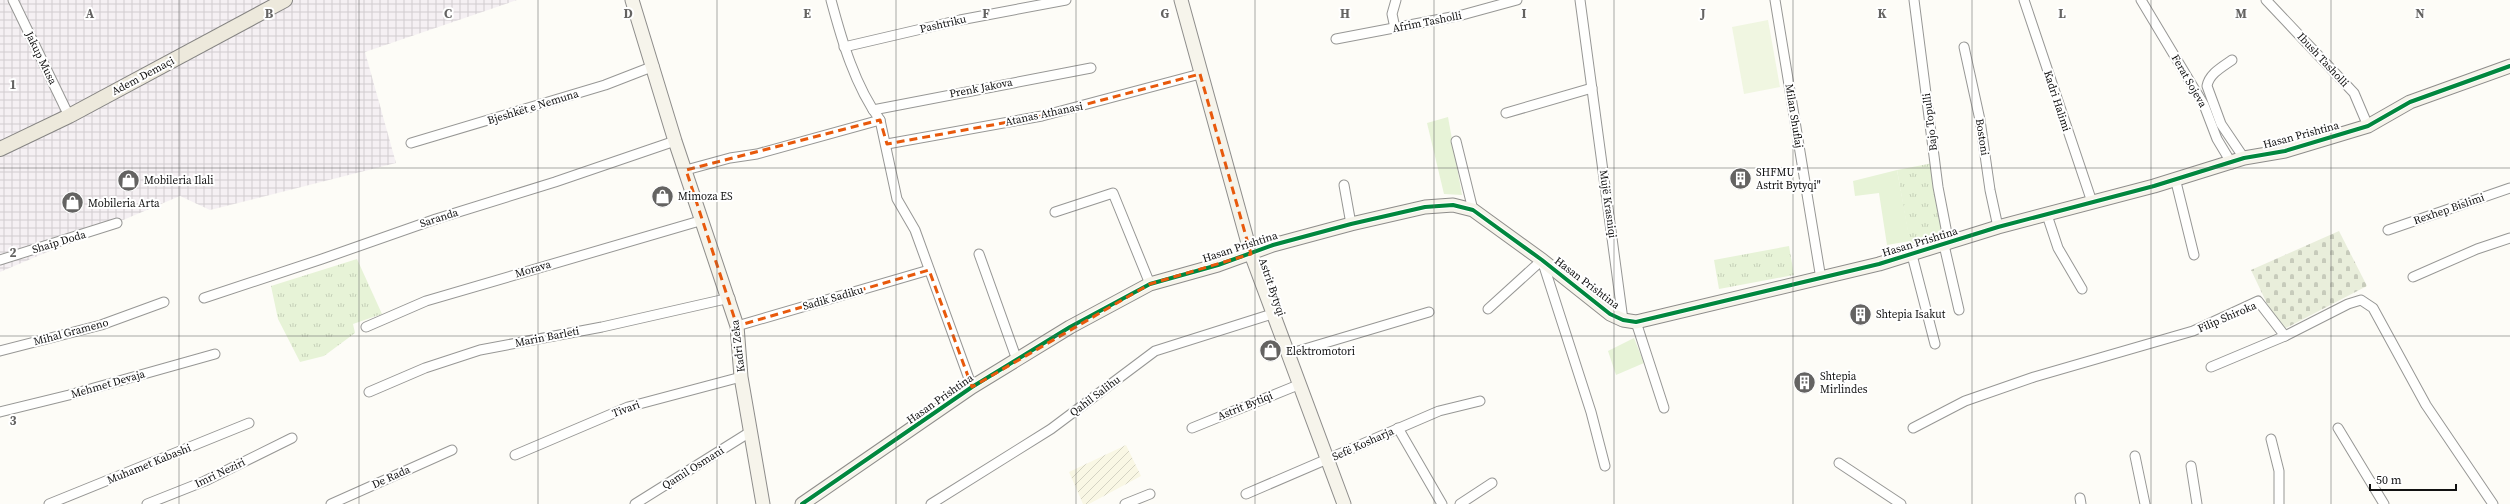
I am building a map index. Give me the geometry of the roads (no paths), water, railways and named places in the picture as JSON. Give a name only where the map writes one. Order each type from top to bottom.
[{"type":"main road","name":"Adem Demaçi","points":[[0,149],[69,116],[285,0]]},
{"type":"street","name":"Jakup Musa","points":[[13,0],[69,116]]},
{"type":"street","name":"Kadri Zeka","points":[[632,0],[654,66],[675,141],[730,298],[737,326],[742,377],[750,432],[763,504]]},
{"type":"street","points":[[831,0],[844,47],[872,110],[880,120],[896,198],[915,230],[972,387]]},
{"type":"street","name":"Pashtriku","points":[[844,47],[960,20],[1066,0]]},
{"type":"street","name":"Astrit Bytyqi","points":[[1181,0],[1200,74],[1251,254],[1298,385],[1344,504]]},
{"type":"street","points":[[1394,28],[1392,14],[1396,0]]},
{"type":"street","name":"Afrim Tasholli","points":[[1336,39],[1462,15],[1517,0]]},
{"type":"street","name":"Mujë Krasniqi","points":[[1580,0],[1592,88],[1630,321]]},
{"type":"street","name":"Milan Shuflaj","points":[[1775,0],[1821,278]]},
{"type":"street","name":"Bajo Topulli","points":[[1914,0],[1946,245]]},
{"type":"street","name":"Kadri Halimi","points":[[2024,0],[2092,202]]},
{"type":"street","name":"Ferat Sojeva","points":[[2141,0],[2204,105],[2217,139],[2232,164]]},
{"type":"street","name":"Ibush Tasholli","points":[[2266,0],[2354,93],[2368,126]]},
{"type":"street","name":"Bostoni","points":[[1964,47],[1980,120],[1990,190],[1998,227]]},
{"type":"street","points":[[2232,60],[2218,70],[2208,81],[2207,86],[2222,124],[2244,158]]},
{"type":"street","name":"Bjeshkët e Nemuna","points":[[411,143],[605,85],[654,66]]},
{"type":"street","name":"Hasan Prishtina","points":[[802,504],[972,387],[1070,327],[1150,284],[1351,224],[1425,207],[1453,205],[1473,210],[1542,260],[1610,314],[1630,321],[1821,278],[1912,255],[1998,227],[2047,215],[2175,178],[2232,164],[2244,158],[2285,151],[2368,126],[2410,102],[2510,66]]},
{"type":"street","name":"Prenk Jakova","points":[[872,110],[1091,68]]},
{"type":"street","name":"Atanas Athanasi","points":[[886,144],[1042,116],[1200,74]]},
{"type":"street","points":[[1506,113],[1592,88]]},
{"type":"street","points":[[686,170],[730,158],[758,154],[880,120]]},
{"type":"street","name":"Saranda","points":[[204,298],[322,260],[436,219],[675,141]]},
{"type":"street","points":[[1456,141],[1473,210]]},
{"type":"street","points":[[2175,178],[2194,255]]},
{"type":"street","points":[[1344,185],[1351,224]]},
{"type":"street","name":"Rexhep Bislimi","points":[[2388,230],[2510,188]]},
{"type":"street","points":[[1055,212],[1113,193],[1150,284]]},
{"type":"street","points":[[2047,215],[2058,248],[2082,289]]},
{"type":"street","name":"Morava","points":[[366,327],[426,301],[703,220]]},
{"type":"street","name":"Shaip Doda","points":[[0,260],[117,223]]},
{"type":"street","points":[[2414,277],[2477,249],[2510,238]]},
{"type":"street","name":"Hasan Prishtina","points":[[1946,245],[1959,310]]},
{"type":"street","points":[[979,254],[1017,360]]},
{"type":"street","name":"Hasan Prishtina","points":[[1912,255],[1935,344]]},
{"type":"street","name":"Hasan Prishtina","points":[[1488,309],[1542,260]]},
{"type":"street","name":"Hasan Prishtina","points":[[1542,260],[1591,412],[1605,466]]},
{"type":"street","name":"Sadik Sadiku","points":[[737,326],[929,270]]},
{"type":"street","name":"Marin Barleti","points":[[369,392],[425,368],[480,350],[602,327],[730,298]]},
{"type":"street","points":[[2211,367],[2286,336],[2348,304],[2361,300],[2373,308],[2426,405],[2493,504]]},
{"type":"street","name":"Filip Shiroka","points":[[1913,428],[1965,401],[2034,376],[2193,331],[2258,301],[2286,336]]},
{"type":"street","name":"Mihal Grameno","points":[[0,351],[101,325],[164,302]]},
{"type":"street","points":[[1288,354],[1429,312]]},
{"type":"street","name":"Qahil Salihu","points":[[931,504],[1051,429],[1155,351],[1272,314]]},
{"type":"street","points":[[1630,321],[1664,408]]},
{"type":"street","name":"Mehmet Devaja","points":[[0,412],[70,395],[215,354]]},
{"type":"street","name":"Tivari","points":[[515,455],[628,407],[742,377]]},
{"type":"street","name":"Astrit Bytiqi","points":[[1192,428],[1298,385]]},
{"type":"street","name":"Sefë Kosharja","points":[[1246,494],[1439,411],[1480,401]]},
{"type":"street","name":"Muhamet Kabashi","points":[[49,504],[249,423]]},
{"type":"street","name":"Sefë Kosharja","points":[[1398,428],[1442,504]]},
{"type":"street","points":[[2338,428],[2384,504]]},
{"type":"street","name":"Qamil Osmani","points":[[635,504],[750,432]]},
{"type":"street","name":"Imri Neziri","points":[[147,504],[205,481],[292,438]]},
{"type":"street","points":[[2271,439],[2278,471],[2279,504]]},
{"type":"street","name":"De Rada","points":[[331,504],[452,450]]},
{"type":"street","points":[[2135,456],[2145,504]]},
{"type":"street","points":[[1839,463],[1900,504]]},
{"type":"street","points":[[2191,466],[2197,504]]},
{"type":"street","points":[[1460,504],[1492,483]]},
{"type":"street","points":[[1125,504],[1150,494]]},
{"type":"place","name":"SHFMU \" Astrit Bytyqi\"","points":[[1740,178]]},
{"type":"place","name":"Mobileria Ilali","points":[[128,180]]},
{"type":"place","name":"Mimoza ES","points":[[662,196]]},
{"type":"place","name":"Mobileria Arta","points":[[72,203]]},
{"type":"place","name":"Shtepia Isakut","points":[[1861,314]]},
{"type":"place","name":"Elektromotori","points":[[1270,351]]},
{"type":"place","name":"Shtepia Mirlindes","points":[[1805,382]]}]
